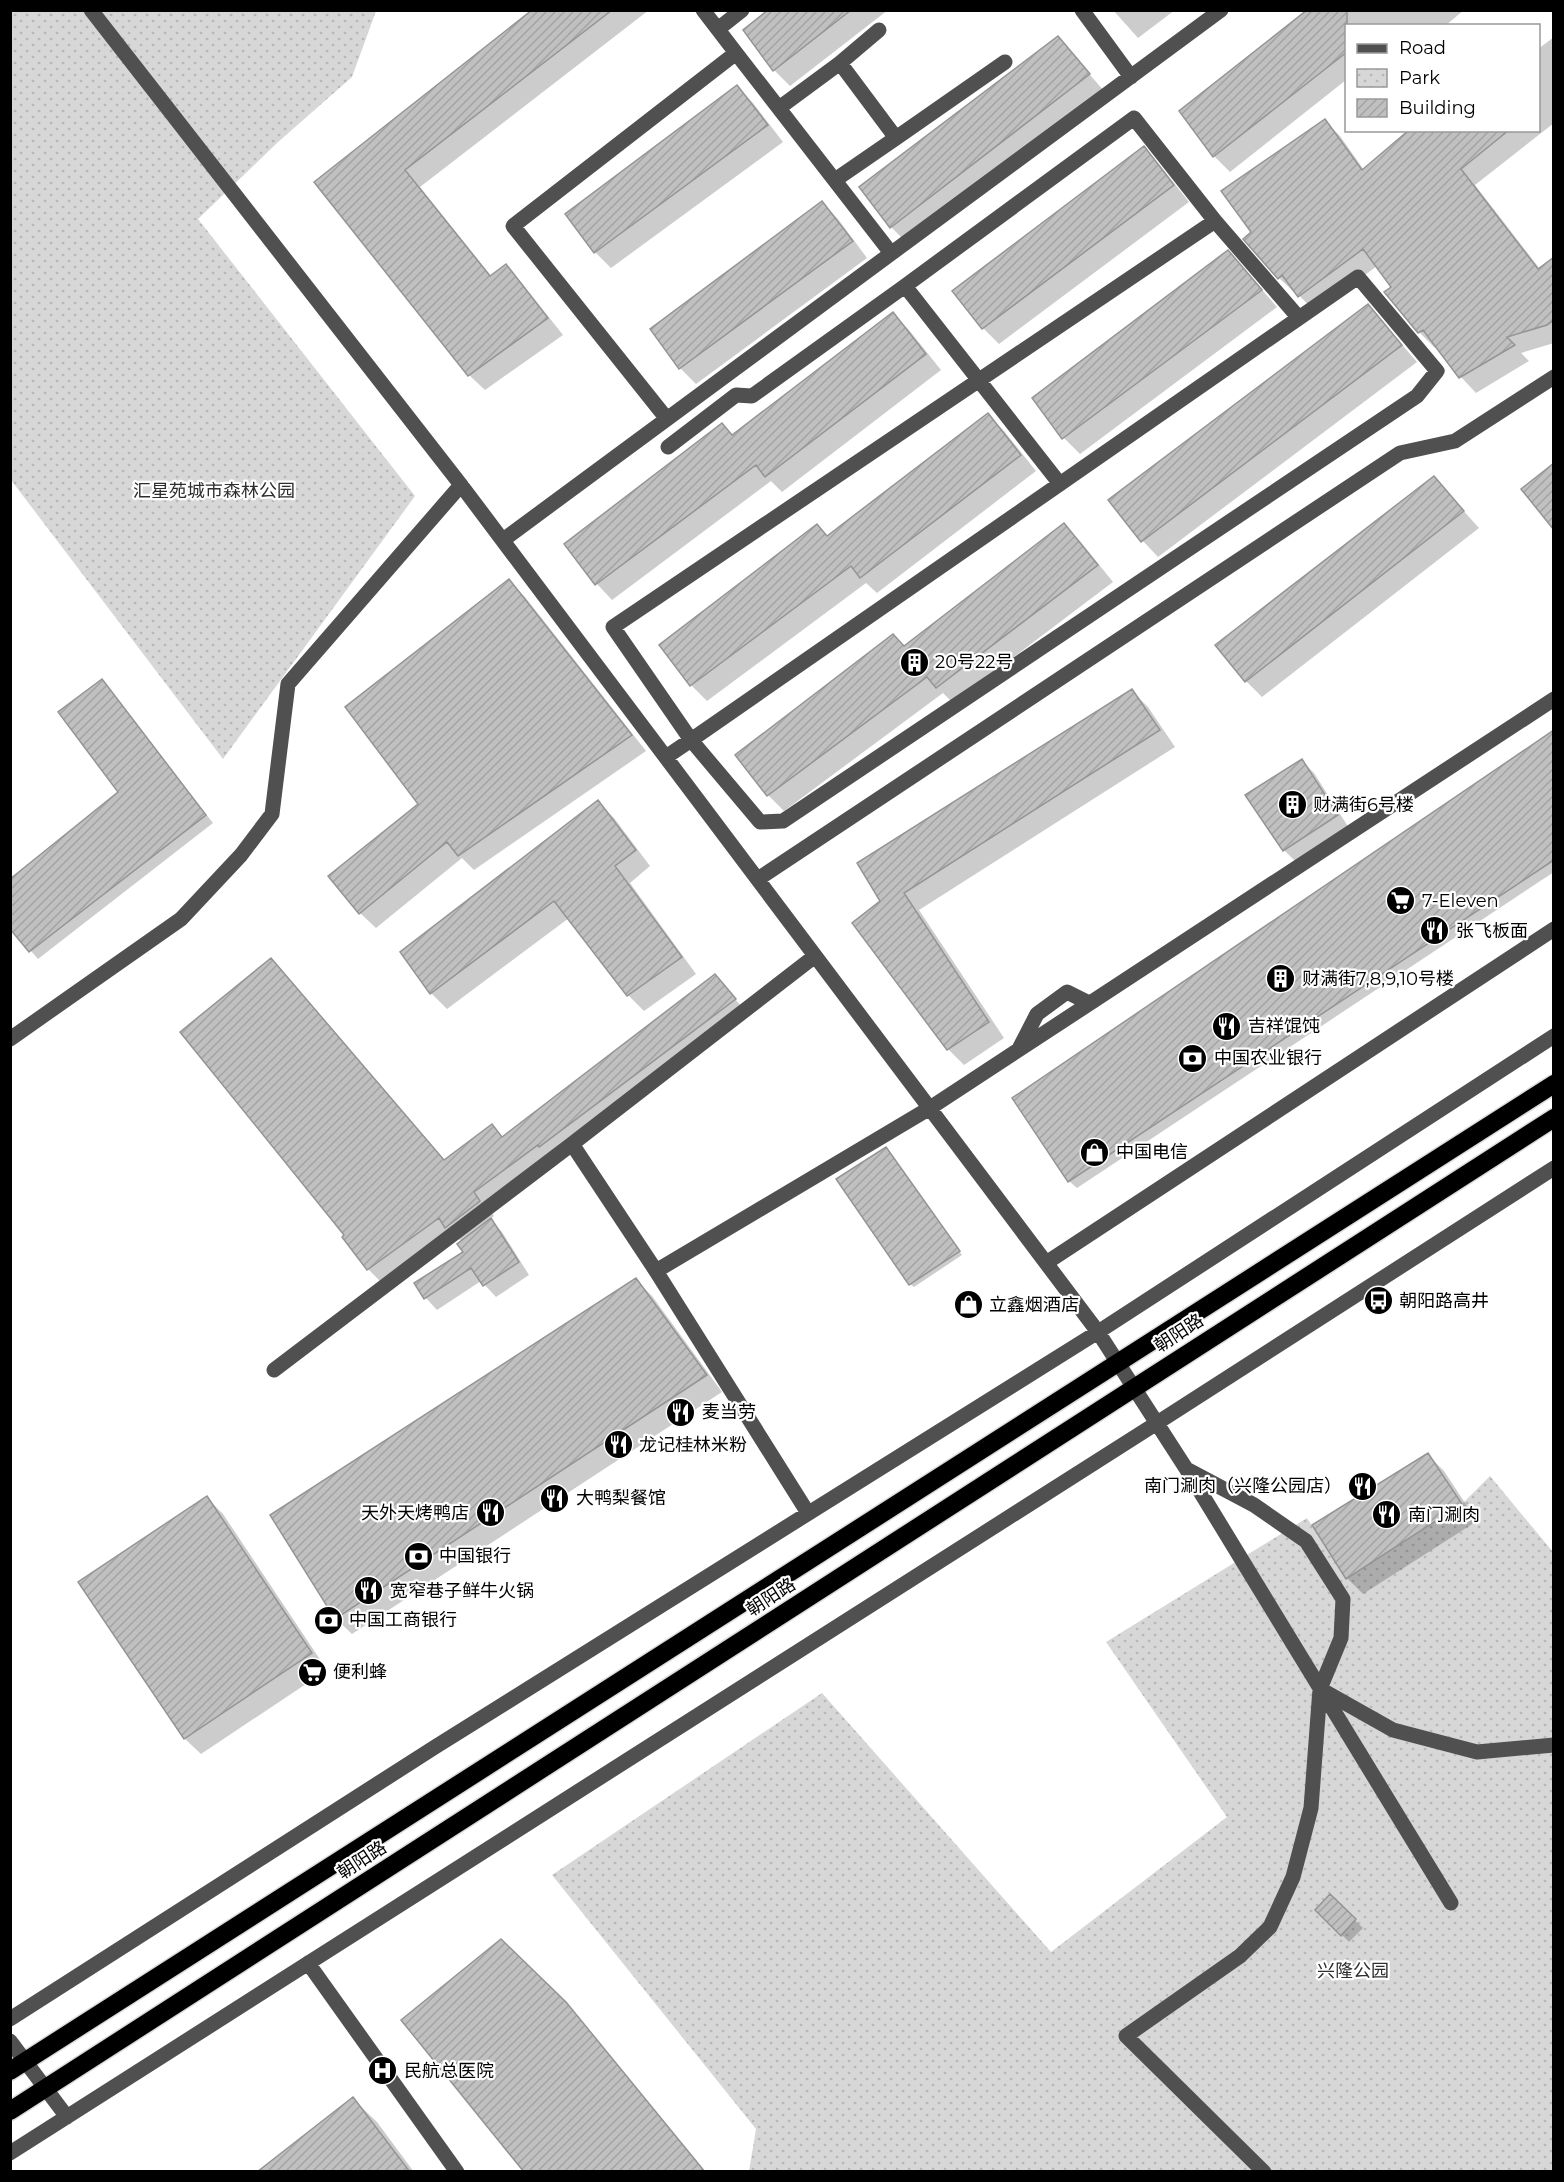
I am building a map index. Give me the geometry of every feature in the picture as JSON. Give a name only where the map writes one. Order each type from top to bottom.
[{"type":"highway","name":"朝阳路","points":[[18,2066],[1554,1084]]},
{"type":"highway","name":"朝阳路","points":[[10,2111],[1554,1118]]},
{"type":"street","points":[[91,10],[461,485],[1098,1332],[1187,1470],[1451,1903]]},
{"type":"street","points":[[703,10],[891,253]]},
{"type":"street","points":[[718,29],[742,10]]},
{"type":"street","points":[[1082,10],[1131,76]]},
{"type":"street","points":[[502,540],[1221,10]]},
{"type":"street","points":[[779,108],[840,63],[879,30]]},
{"type":"street","points":[[667,419],[513,226],[736,53]]},
{"type":"street","points":[[835,180],[1005,62]]},
{"type":"street","points":[[840,63],[896,138]]},
{"type":"street","points":[[668,447],[736,395],[752,396],[1134,118],[1215,220],[1299,318]]},
{"type":"street","points":[[666,757],[691,740],[1358,277],[1437,371],[1417,396],[783,821],[760,822],[691,740],[613,627],[1215,220]]},
{"type":"street","points":[[905,286],[1060,484]]},
{"type":"street","points":[[758,879],[1400,453],[1455,441],[1554,377]]},
{"type":"street","points":[[10,1039],[181,919],[241,855],[272,814],[288,684],[461,485]]},
{"type":"street","points":[[656,1270],[930,1108],[1554,699]]},
{"type":"street","points":[[1046,1263],[1554,929]]},
{"type":"street","points":[[274,1370],[815,956]]},
{"type":"street","points":[[1019,1049],[1037,1014],[1067,992],[1089,1003]]},
{"type":"street","points":[[10,2019],[435,1747],[1098,1332],[1554,1036]]},
{"type":"street","points":[[572,1144],[656,1270],[808,1513]]},
{"type":"street","points":[[10,2152],[1554,1168]]},
{"type":"street","points":[[1187,1470],[1254,1505],[1306,1540],[1342,1599],[1341,1638],[1320,1689],[1311,1808],[1293,1877],[1270,1927],[1240,1956],[1126,2036],[1264,2172]]},
{"type":"street","points":[[1320,1689],[1393,1730],[1478,1752],[1554,1745]]},
{"type":"street","points":[[308,1963],[457,2172]]},
{"type":"street","points":[[10,2041],[18,2066],[46,2088],[67,2116]]},
{"type":"green space","name":"汇星苑城市森林公园","points":[[11,11],[376,11],[352,77],[277,143],[198,219],[415,496],[223,759],[11,480]]},
{"type":"green space","name":"兴隆公园","points":[[1490,1476],[1553,1552],[1553,2171],[749,2171],[756,2129],[552,1875],[822,1693],[1051,1952],[1227,1817],[1106,1642],[1307,1518],[1346,1578],[1462,1504]]},
{"type":"building","points":[[532,10],[612,10],[405,170],[490,276],[506,264],[548,318],[468,376],[314,182]]},
{"type":"building","points":[[768,10],[851,10],[773,71],[743,30]]},
{"type":"building","points":[[1307,10],[1347,10],[1345,54],[1213,157],[1179,111]]},
{"type":"building","points":[[1058,36],[1090,74],[890,228],[859,187]]},
{"type":"building","points":[[737,85],[768,125],[594,253],[565,214]]},
{"type":"building","points":[[1325,119],[1362,170],[1407,132],[1507,132],[1461,169],[1538,269],[1554,257],[1554,320],[1547,325],[1507,337],[1515,345],[1459,378],[1423,330],[1418,333],[1384,292],[1391,287],[1363,249],[1298,297],[1282,275],[1278,279],[1243,239],[1251,232],[1221,191]]},
{"type":"building","points":[[1144,146],[1174,185],[982,329],[952,291]]},
{"type":"building","points":[[822,201],[853,241],[679,369],[650,329]]},
{"type":"building","points":[[1228,250],[1262,290],[1062,439],[1032,398]]},
{"type":"building","points":[[1368,304],[1402,345],[1141,542],[1108,500]]},
{"type":"building","points":[[893,312],[926,354],[765,477],[756,465],[595,585],[564,544],[722,423],[732,435]]},
{"type":"building","points":[[988,413],[1021,455],[860,578],[851,566],[690,686],[659,645],[817,524],[827,536]]},
{"type":"building","points":[[1554,463],[1554,530],[1521,489]]},
{"type":"building","points":[[1434,476],[1464,511],[1245,682],[1215,645]]},
{"type":"building","name":"20号22号","points":[[1064,523],[1098,565],[936,688],[927,677],[767,796],[735,755],[893,634],[904,646]]},
{"type":"building","points":[[509,579],[632,735],[458,856],[447,842],[359,914],[328,876],[418,804],[345,707]]},
{"type":"building","points":[[102,679],[206,815],[29,952],[10,929],[10,879],[118,792],[58,712]]},
{"type":"building","points":[[1132,689],[1160,730],[904,893],[989,1022],[947,1050],[852,923],[880,901],[857,863]]},
{"type":"building","name":"财满街7,8,9,10号楼","points":[[1554,730],[1554,860],[1068,1182],[1012,1098]]},
{"type":"building","name":"财满街6号楼","points":[[1302,759],[1338,815],[1283,851],[1245,795]]},
{"type":"building","points":[[598,800],[636,850],[615,866],[682,957],[627,996],[554,901],[430,994],[400,952]]},
{"type":"building","points":[[271,958],[444,1160],[492,1124],[502,1137],[715,974],[736,999],[539,1147],[538,1145],[474,1192],[480,1201],[445,1228],[439,1218],[367,1270],[342,1237],[344,1235],[180,1032]]},
{"type":"building","points":[[886,1147],[960,1251],[909,1285],[836,1179]]},
{"type":"building","points":[[491,1218],[519,1262],[483,1286],[471,1268],[424,1299],[414,1283],[463,1252],[457,1244]]},
{"type":"building","points":[[636,1278],[707,1375],[335,1619],[270,1515]]},
{"type":"building","name":"南门涮肉","points":[[1428,1453],[1462,1504],[1346,1579],[1312,1525]]},
{"type":"building","points":[[207,1496],[312,1653],[184,1739],[78,1582]]},
{"type":"building","points":[[1330,1894],[1356,1919],[1341,1936],[1315,1910]]},
{"type":"building","points":[[501,1939],[566,2002],[705,2172],[524,2172],[401,2020]]},
{"type":"building","points":[[353,2097],[410,2172],[257,2172]]},
{"type":"place","name":"20号22号","points":[[914,662]]},
{"type":"place","name":"财满街6号楼","points":[[1292,805]]},
{"type":"place","name":"7-Eleven","points":[[1401,901]]},
{"type":"place","name":"张飞板面","points":[[1435,931]]},
{"type":"place","name":"财满街7,8,9,10号楼","points":[[1281,979]]},
{"type":"place","name":"吉祥馄饨","points":[[1227,1026]]},
{"type":"place","name":"中国农业银行","points":[[1193,1058]]},
{"type":"place","name":"中国电信","points":[[1095,1152]]},
{"type":"place","name":"朝阳路高井","points":[[1378,1301]]},
{"type":"place","name":"立鑫烟酒店","points":[[968,1305]]},
{"type":"place","name":"麦当劳","points":[[681,1412]]},
{"type":"place","name":"龙记桂林米粉","points":[[618,1445]]},
{"type":"place","name":"南门涮肉（兴隆公园店）","points":[[1363,1486]]},
{"type":"place","name":"大鸭梨餐馆","points":[[555,1498]]},
{"type":"place","name":"天外天烤鸭店","points":[[490,1513]]},
{"type":"place","name":"南门涮肉","points":[[1387,1515]]},
{"type":"place","name":"中国银行","points":[[418,1556]]},
{"type":"place","name":"宽窄巷子鲜牛火锅","points":[[369,1591]]},
{"type":"place","name":"中国工商银行","points":[[328,1620]]},
{"type":"place","name":"便利蜂","points":[[312,1672]]},
{"type":"place","name":"民航总医院","points":[[383,2071]]}]
